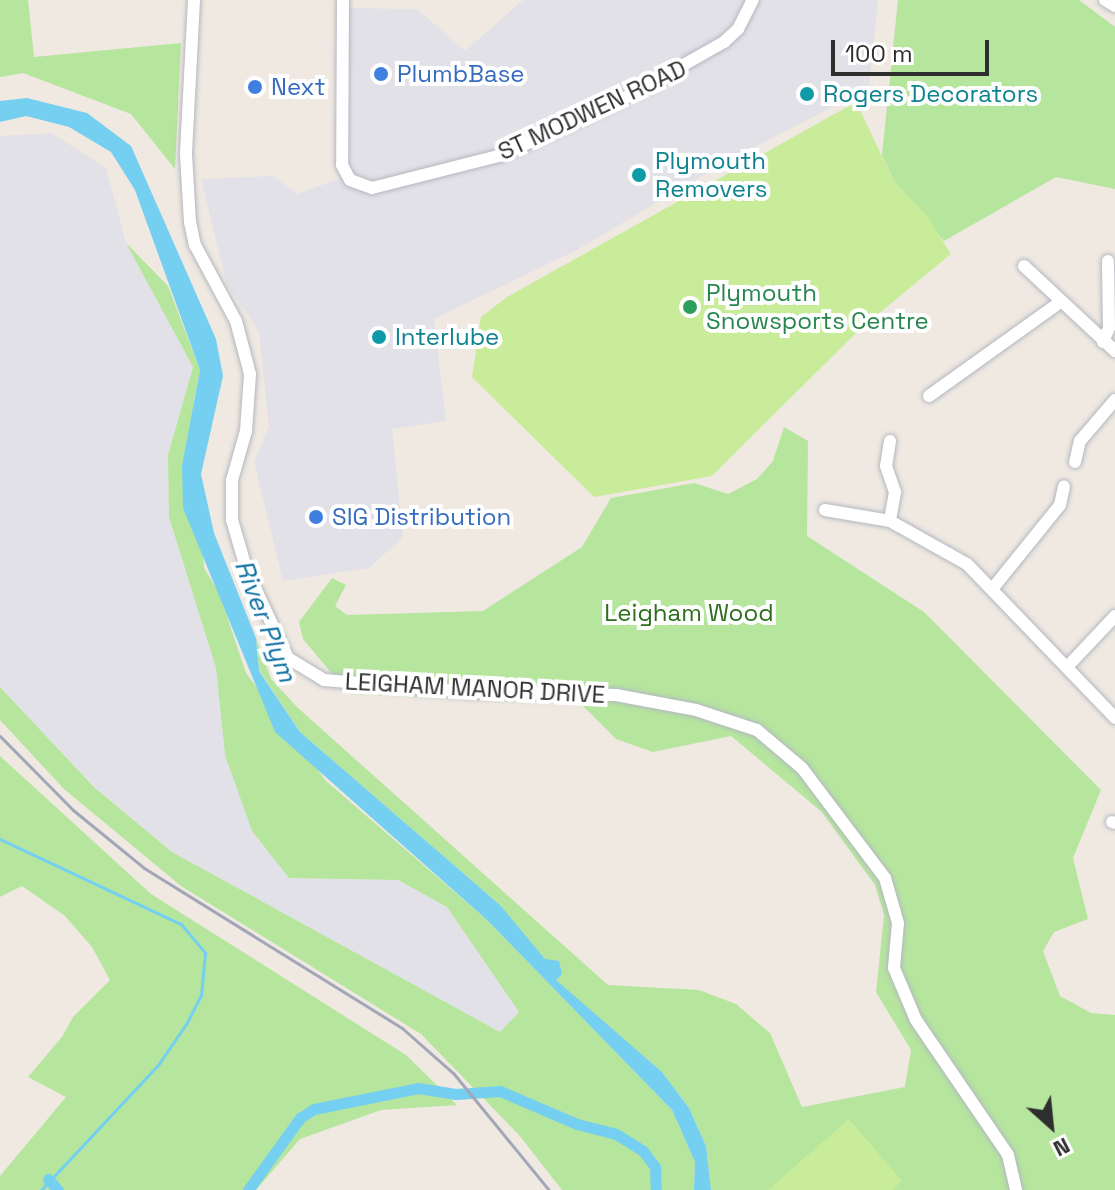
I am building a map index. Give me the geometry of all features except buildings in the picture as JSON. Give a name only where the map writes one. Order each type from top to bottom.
[{"type":"street","name":"LEIGHAM MANOR DRIVE","points":[[194,0],[186,155],[190,222],[195,245],[236,321],[250,374],[246,431],[232,480],[232,520],[247,571],[288,658],[324,680],[422,690],[616,695],[696,710],[757,730],[802,768],[885,878],[898,923],[894,968],[916,1020],[1008,1155],[1016,1190]]},
{"type":"street","name":"ST MODWEN ROAD","points":[[343,0],[342,165],[350,180],[372,188],[502,155],[625,98],[724,42],[753,0]]},
{"type":"street","points":[[1105,0],[1115,6]]},
{"type":"street","points":[[1103,342],[1109,328],[1108,261]]},
{"type":"street","points":[[1024,266],[1059,303],[1115,351]]},
{"type":"street","points":[[929,396],[1059,303]]},
{"type":"street","points":[[1075,462],[1080,441],[1115,400]]},
{"type":"street","points":[[890,441],[886,466],[895,492],[890,521]]},
{"type":"street","points":[[993,588],[1060,505],[1064,486]]},
{"type":"street","points":[[825,510],[890,521],[945,548],[993,588],[1115,718]]},
{"type":"street","points":[[1067,667],[1115,616]]},
{"type":"shaded area","points":[[523,0],[878,0],[869,88],[724,163],[575,251],[434,319],[446,421],[392,429],[403,537],[369,568],[283,581],[254,461],[269,427],[259,332],[227,285],[201,179],[273,176],[297,194],[341,178],[343,8],[417,9],[465,51]]},
{"type":"shaded area","points":[[52,133],[106,168],[126,243],[193,367],[168,455],[169,517],[216,668],[225,755],[289,878],[398,880],[447,907],[519,1012],[500,1032],[172,852],[96,788],[0,687],[0,136]]},
{"type":"green space","points":[[0,0],[28,0],[34,57],[181,43],[175,169],[131,114],[23,73],[0,77]]},
{"type":"green space","points":[[898,0],[1079,0],[1115,27],[1115,189],[1056,177],[944,241],[894,181],[882,155]]},
{"type":"green space","name":"Plymouth Snowsports Centre","points":[[856,102],[894,181],[927,216],[951,254],[860,329],[712,476],[594,497],[472,377],[481,317],[507,297]]},
{"type":"green space","points":[[126,243],[168,286],[200,370],[193,405],[204,568],[219,593],[246,673],[326,781],[487,920],[672,1110],[695,1162],[694,1190],[562,1190],[519,1135],[421,1034],[181,886],[64,789],[0,720],[0,687],[95,788],[172,852],[500,1032],[519,1012],[447,907],[398,880],[289,878],[252,831],[225,755],[216,668],[169,517],[168,455],[193,367]]},
{"type":"green space","name":"Leigham Wood","points":[[784,427],[808,441],[807,536],[924,612],[1101,790],[1073,858],[1088,919],[1054,932],[1043,951],[1060,996],[1091,1013],[1115,1015],[1115,1190],[711,1190],[706,1146],[689,1108],[662,1072],[555,980],[500,905],[300,732],[259,670],[256,638],[271,679],[298,708],[608,985],[699,990],[736,1004],[770,1033],[802,1107],[905,1087],[911,1050],[876,992],[884,915],[875,885],[822,812],[731,736],[653,752],[616,739],[582,705],[349,694],[303,639],[299,622],[332,578],[346,585],[335,606],[347,615],[483,611],[582,547],[611,498],[694,483],[728,494],[757,479],[773,461]]},
{"type":"green space","points":[[0,756],[151,894],[406,1055],[457,1105],[381,1110],[300,1139],[256,1190],[0,1190],[0,1176],[66,1097],[28,1077],[62,1037],[73,1017],[110,980],[92,947],[65,916],[22,886],[0,897]]},
{"type":"green space","points":[[849,1119],[902,1181],[892,1190],[768,1190]]},
{"type":"water","name":"River Plym","points":[[27,98],[87,113],[131,146],[216,339],[223,376],[201,474],[214,533],[256,638],[259,671],[300,732],[500,905],[545,959],[559,961],[562,974],[556,980],[662,1072],[689,1108],[706,1146],[711,1190],[694,1190],[695,1162],[672,1110],[487,920],[275,732],[183,508],[182,466],[200,370],[135,190],[111,152],[69,127],[26,116],[0,122],[0,101]]},
{"type":"waterway","points":[[0,839],[181,924],[205,953],[201,995],[158,1065],[41,1190]]},
{"type":"waterway","points":[[248,1190],[300,1118],[314,1109],[418,1088],[456,1094],[500,1091],[577,1124],[616,1134],[643,1151],[655,1167],[656,1190]]},
{"type":"waterway","points":[[48,1179],[58,1190]]},
{"type":"railway","points":[[0,736],[73,810],[144,868],[402,1028],[454,1074],[549,1190]]},
{"type":"place","name":"PlumbBase","points":[[381,74]]},
{"type":"place","name":"Next","points":[[255,87]]},
{"type":"place","name":"Rogers Decorators","points":[[807,94]]},
{"type":"place","name":"Plymouth Removers","points":[[639,175]]},
{"type":"place","name":"Plymouth Snowsports Centre","points":[[690,307]]},
{"type":"place","name":"Interlube","points":[[379,337]]},
{"type":"place","name":"SIG Distribution","points":[[316,517]]}]
